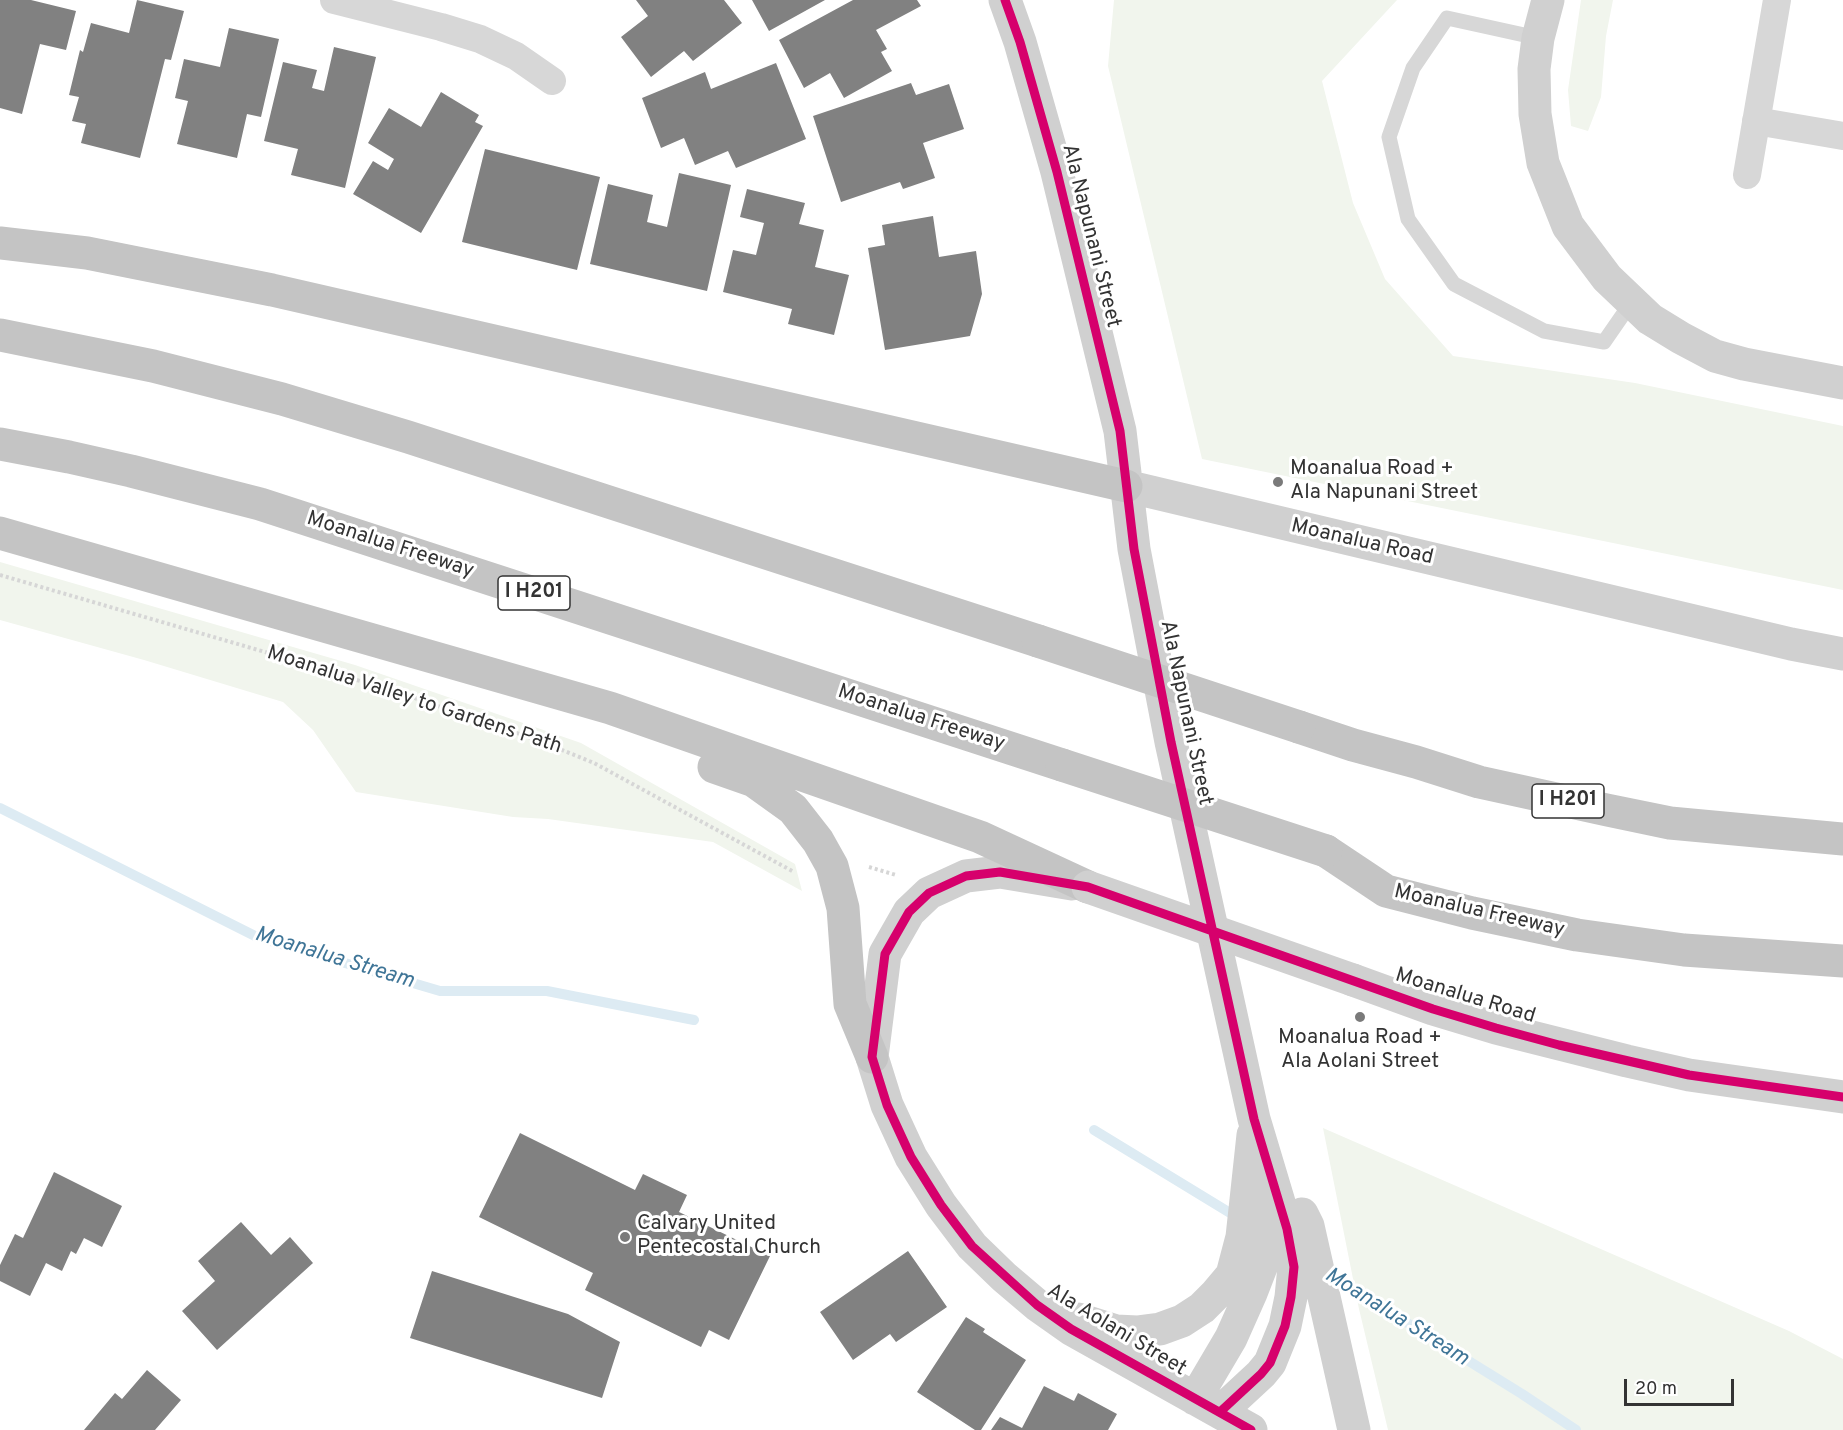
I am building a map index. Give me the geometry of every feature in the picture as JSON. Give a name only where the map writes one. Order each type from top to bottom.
[{"type":"highway","points":[[0,243],[87,253],[272,290],[1126,486]]},
{"type":"highway","name":"I H201","points":[[0,334],[153,366],[282,399],[408,437],[1353,745],[1479,782],[1670,823],[1843,839]]},
{"type":"highway","name":"Moanalua Freeway","points":[[0,444],[100,464],[260,504],[1326,851],[1386,891],[1576,935],[1684,950],[1843,960]]},
{"type":"highway","points":[[0,533],[610,708],[980,837],[1088,887]]},
{"type":"highway","points":[[454,662],[639,740],[754,781],[793,809],[818,841],[832,866],[843,908],[850,1004],[872,1058]]},
{"type":"street","points":[[334,0],[480,39],[516,56],[552,81]]},
{"type":"street","name":"Ala Napunani Street","points":[[1005,0],[1020,42],[1060,183],[1120,430],[1134,549],[1171,742],[1254,1119],[1287,1229],[1294,1267],[1286,1326],[1270,1363],[1261,1374],[1207,1406]]},
{"type":"street","points":[[1548,0],[1538,38],[1534,69],[1535,114],[1543,163],[1568,226],[1607,279],[1650,319],[1715,356],[1744,364],[1843,382]]},
{"type":"street","points":[[1747,175],[1777,0]]},
{"type":"street","points":[[1756,121],[1843,136]]},
{"type":"street","name":"Moanalua Road","points":[[1126,486],[1791,644],[1843,654]]},
{"type":"street","name":"Moanalua Road","points":[[872,1058],[885,954],[909,912],[929,893],[966,876],[1000,872],[1088,887],[1454,1015],[1604,1056],[1689,1075],[1843,1097]]},
{"type":"street","name":"Ala Aolani Street","points":[[872,1058],[887,1105],[911,1156],[941,1205],[972,1246],[1036,1305],[1071,1329],[1251,1430]]},
{"type":"street","points":[[1036,1305],[1116,1331],[1137,1332],[1160,1329],[1182,1321],[1202,1308],[1232,1275],[1242,1237],[1254,1119]]},
{"type":"street","points":[[1207,1406],[1225,1349],[1263,1262],[1266,1235],[1254,1119]]},
{"type":"street","points":[[1254,1119],[1308,1226],[1354,1430]]},
{"type":"lane","points":[[1538,38],[1447,18],[1413,68],[1389,137],[1408,219],[1454,284],[1544,330],[1604,342],[1631,303]]},
{"type":"path","points":[[859,864],[905,878]]},
{"type":"shaded area","points":[[1114,0],[1397,0],[1322,81],[1353,203],[1385,279],[1453,356],[1635,383],[1843,426],[1843,590],[1202,459],[1108,66]]},
{"type":"shaded area","points":[[1581,0],[1613,0],[1606,36],[1601,97],[1588,131],[1571,126],[1568,90]]},
{"type":"shaded area","points":[[0,562],[355,665],[581,743],[795,864],[802,891],[713,842],[548,819],[513,817],[356,792],[313,730],[283,702],[0,620]]},
{"type":"shaded area","points":[[1323,1128],[1789,1331],[1843,1359],[1843,1430],[1388,1430],[1359,1309]]},
{"type":"building","points":[[0,0],[31,0],[76,11],[66,50],[40,44],[22,114],[0,108]]},
{"type":"building","points":[[137,0],[184,11],[171,60],[165,59],[140,158],[81,143],[86,124],[72,121],[79,97],[69,95],[80,50],[83,52],[91,23],[129,33]]},
{"type":"building","points":[[636,0],[724,0],[742,23],[693,61],[684,51],[651,77],[621,37],[648,16]]},
{"type":"building","points":[[752,0],[825,0],[769,31]]},
{"type":"building","points":[[853,0],[917,0],[921,6],[876,30],[887,49],[881,52],[892,71],[844,98],[830,73],[804,88],[779,40]]},
{"type":"building","points":[[229,28],[279,39],[261,117],[247,114],[237,158],[177,144],[188,101],[175,98],[184,59],[220,67]]},
{"type":"building","points":[[334,47],[376,57],[345,188],[291,175],[298,149],[264,141],[283,62],[317,70],[312,88],[324,91]]},
{"type":"building","points":[[776,63],[806,139],[736,168],[728,151],[695,165],[684,138],[661,148],[642,98],[705,72],[711,89]]},
{"type":"building","points":[[911,83],[916,95],[949,84],[964,129],[923,143],[935,178],[903,189],[900,182],[841,202],[813,116]]},
{"type":"building","points":[[441,92],[479,115],[475,122],[483,126],[421,233],[353,194],[373,161],[388,170],[394,159],[368,143],[389,108],[421,127]]},
{"type":"building","points":[[485,149],[600,177],[577,270],[462,242]]},
{"type":"building","points":[[679,173],[731,185],[707,291],[590,264],[608,184],[653,195],[647,222],[667,227]]},
{"type":"building","points":[[747,189],[805,203],[799,224],[824,230],[815,267],[849,275],[834,335],[788,324],[792,309],[723,292],[733,250],[756,255],[764,223],[740,217]]},
{"type":"building","points":[[933,216],[939,257],[976,251],[982,294],[970,336],[885,350],[868,248],[885,245],[882,225]]},
{"type":"building","name":"Calvary United Pentecostal Church","points":[[520,1133],[635,1190],[643,1174],[687,1195],[679,1212],[770,1256],[729,1340],[709,1330],[701,1347],[585,1290],[593,1273],[479,1217]]},
{"type":"building","points":[[54,1172],[122,1206],[102,1247],[84,1238],[76,1254],[71,1251],[62,1271],[46,1263],[30,1296],[0,1281],[0,1265],[15,1234],[23,1238]]},
{"type":"building","points":[[241,1222],[271,1255],[290,1237],[313,1263],[217,1350],[182,1311],[215,1281],[198,1261]]},
{"type":"building","points":[[908,1251],[947,1307],[896,1342],[890,1334],[853,1360],[820,1312]]},
{"type":"building","points":[[432,1271],[568,1314],[620,1342],[602,1398],[410,1338]]},
{"type":"building","points":[[966,1317],[985,1329],[983,1332],[1026,1360],[981,1430],[975,1430],[917,1392]]},
{"type":"building","points":[[147,1370],[181,1400],[155,1430],[84,1430],[115,1393],[122,1399]]},
{"type":"building","points":[[1044,1386],[1074,1401],[1078,1393],[1117,1414],[1108,1430],[991,1430],[1000,1417],[1022,1428]]},
{"type":"waterway","name":"Moanalua Stream","points":[[0,808],[257,937],[440,991],[547,991],[694,1020]]},
{"type":"waterway","name":"Moanalua Stream","points":[[1094,1130],[1240,1219]]},
{"type":"waterway","name":"Moanalua Stream","points":[[1325,1272],[1576,1430]]},
{"type":"cycle path","points":[[1005,0],[1020,42],[1057,172],[1120,431],[1134,549],[1171,742],[1254,1119],[1287,1229],[1294,1267],[1285,1326],[1270,1363],[1220,1412]]},
{"type":"cycle path","points":[[1251,1430],[1071,1329],[1037,1305],[972,1246],[941,1205],[911,1157],[887,1105],[872,1057],[885,954],[909,912],[929,893],[966,876],[1000,872],[1088,887],[1433,1009],[1496,1028],[1689,1075],[1843,1097]]},
{"type":"place","name":"Moanalua Road + Ala Napunani Street","points":[[1278,482]]},
{"type":"place","name":"Moanalua Road + Ala Aolani Street","points":[[1360,1017]]},
{"type":"place","name":"Calvary United Pentecostal Church","points":[[625,1237]]}]
